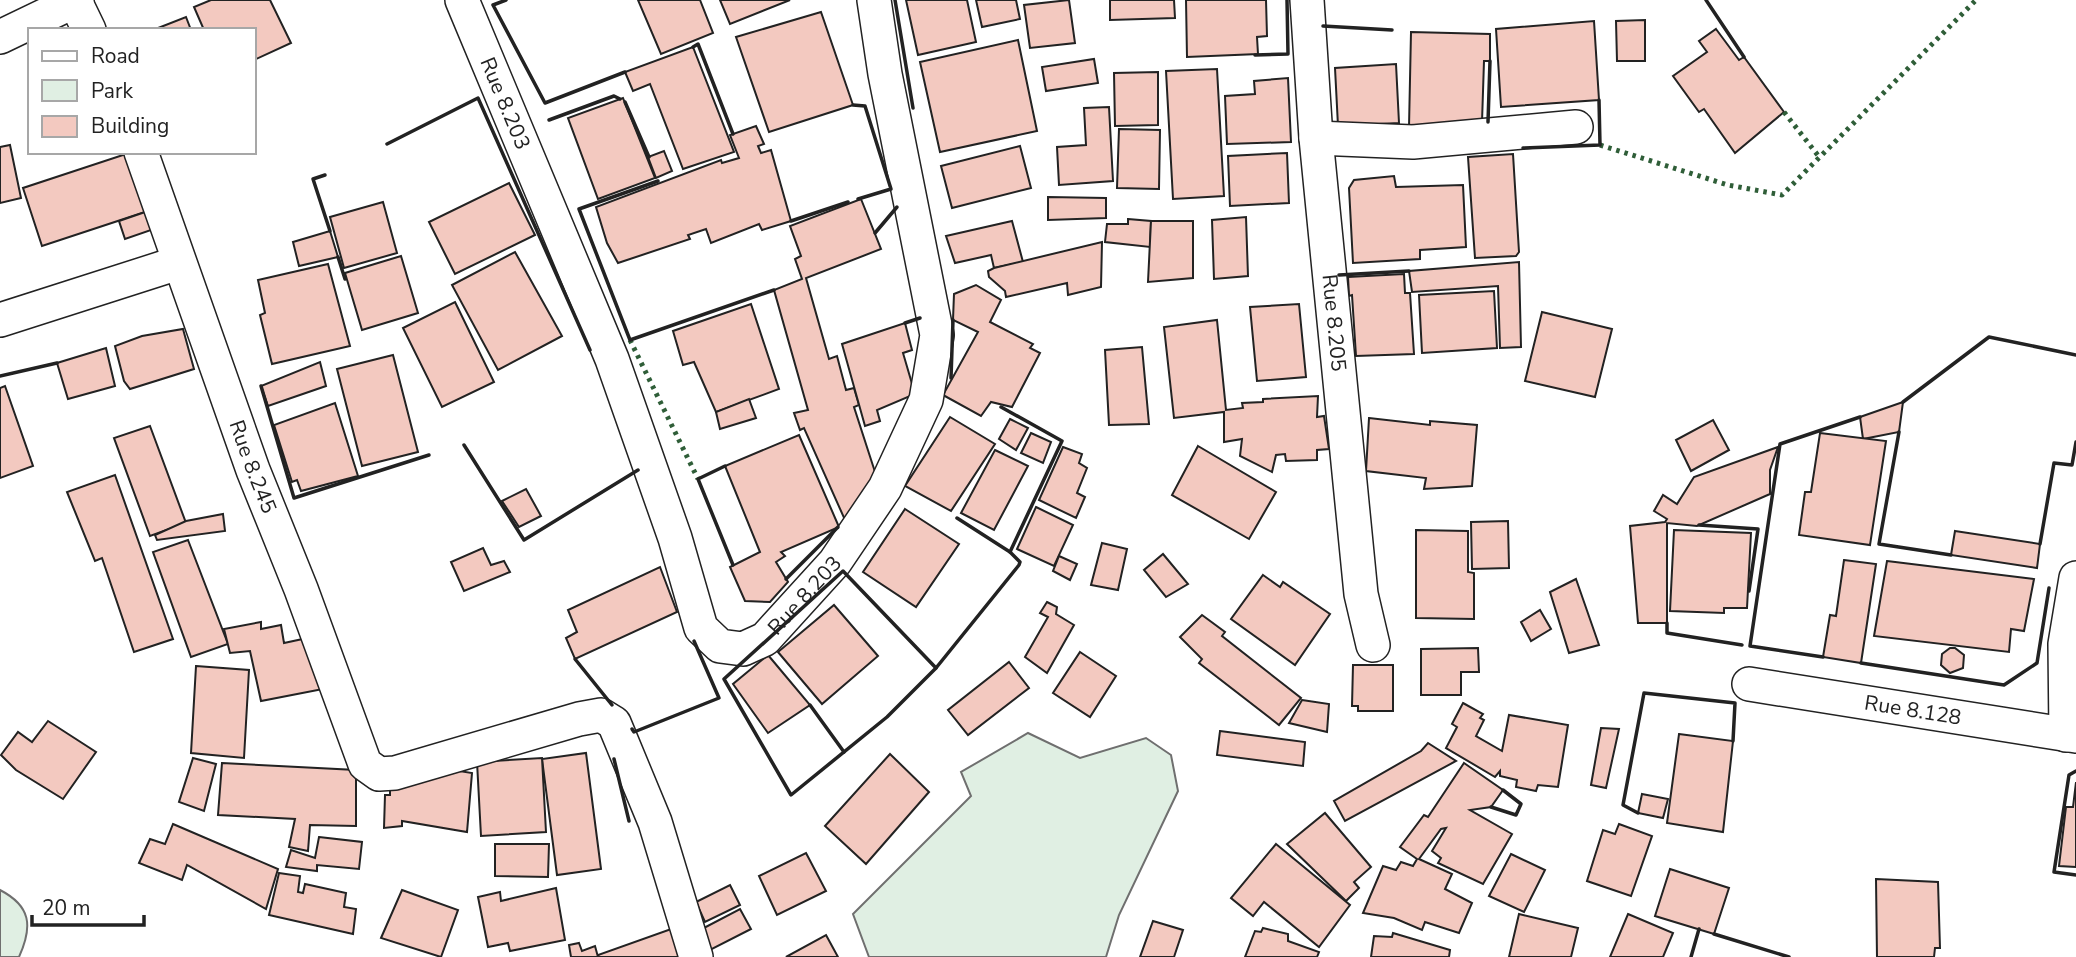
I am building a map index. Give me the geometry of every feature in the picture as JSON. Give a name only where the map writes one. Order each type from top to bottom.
[{"type":"street","name":"Rue 8.203","points":[[462,0],[612,359],[675,538],[701,628],[720,646],[743,649],[765,639],[835,562],[885,488],[926,400],[937,335],[885,74],[874,0]]},
{"type":"street","name":"Rue 8.205","points":[[1307,0],[1315,138],[1361,594],[1373,645]]},
{"type":"street","points":[[0,37],[80,10]]},
{"type":"street","points":[[1315,138],[1413,142],[1576,127]]},
{"type":"street","name":"Rue 8.245","points":[[142,154],[178,263],[365,764],[379,774],[395,773],[601,715],[614,723],[635,771],[655,822],[696,957]]},
{"type":"street","points":[[0,320],[178,263]]},
{"type":"street","points":[[2071,736],[2065,644],[2076,578]]},
{"type":"street","name":"Rue 8.128","points":[[1749,684],[2071,736]]},
{"type":"green space","points":[[1028,733],[1080,758],[1146,738],[1171,755],[1178,791],[1119,915],[1106,957],[869,957],[853,914],[971,796],[961,772]]},
{"type":"green space","points":[[0,890],[18,903],[26,918],[26,936],[19,957],[0,957]]},
{"type":"building","points":[[211,0],[270,0],[291,43],[256,59],[256,28],[203,28],[194,7]]},
{"type":"building","points":[[638,0],[700,0],[713,33],[661,54]]},
{"type":"building","points":[[720,0],[790,0],[730,24]]},
{"type":"building","points":[[906,0],[967,0],[976,42],[918,55]]},
{"type":"building","points":[[976,0],[1016,0],[1020,19],[982,27]]},
{"type":"building","points":[[1069,0],[1075,43],[1030,48],[1024,5]]},
{"type":"building","points":[[1110,0],[1174,0],[1175,18],[1110,20]]},
{"type":"building","points":[[1186,0],[1266,0],[1267,36],[1257,37],[1258,54],[1187,57]]},
{"type":"building","points":[[821,12],[853,105],[769,132],[736,37]]},
{"type":"building","points":[[186,17],[190,28],[158,28]]},
{"type":"building","points":[[1645,20],[1645,61],[1617,61],[1616,21]]},
{"type":"building","points":[[1594,21],[1599,100],[1501,107],[1496,29]]},
{"type":"building","points":[[1716,29],[1739,60],[1744,57],[1784,112],[1735,153],[1704,109],[1699,112],[1673,76],[1707,52],[1699,41]]},
{"type":"building","points":[[1411,32],[1490,34],[1490,61],[1484,61],[1482,122],[1409,127]]},
{"type":"building","points":[[1018,40],[1037,131],[940,152],[920,62]]},
{"type":"building","points":[[693,47],[734,152],[683,169],[650,84],[633,91],[625,72]]},
{"type":"building","points":[[1094,59],[1098,83],[1046,91],[1042,67]]},
{"type":"building","points":[[1396,64],[1399,123],[1338,126],[1335,68]]},
{"type":"building","points":[[1217,69],[1224,196],[1173,199],[1166,71]]},
{"type":"building","points":[[1158,72],[1158,125],[1115,126],[1114,73]]},
{"type":"building","points":[[1288,78],[1291,142],[1227,144],[1225,96],[1255,94],[1254,81]]},
{"type":"building","points":[[623,98],[655,178],[598,199],[568,118]]},
{"type":"building","points":[[1109,107],[1113,181],[1059,185],[1057,147],[1086,145],[1084,108]]},
{"type":"building","points":[[756,126],[764,144],[758,146],[761,153],[771,150],[791,221],[762,230],[759,224],[711,243],[706,229],[688,235],[690,239],[618,263],[607,243],[596,207],[721,160],[722,163],[739,158],[730,135]]},
{"type":"building","points":[[1119,129],[1160,130],[1159,189],[1117,188]]},
{"type":"building","points":[[10,145],[21,198],[0,203],[0,147]]},
{"type":"building","points":[[1020,146],[1031,188],[952,208],[941,166]]},
{"type":"building","points":[[664,151],[672,171],[656,178],[648,157]]},
{"type":"building","points":[[1287,153],[1289,203],[1230,206],[1228,156]]},
{"type":"building","points":[[133,154],[151,210],[42,246],[23,188]]},
{"type":"building","points":[[1513,154],[1519,252],[1516,256],[1475,258],[1468,157]]},
{"type":"building","points":[[1394,176],[1396,187],[1463,185],[1466,247],[1420,250],[1420,259],[1353,263],[1349,188],[1354,180]]},
{"type":"building","points":[[509,183],[535,235],[455,274],[429,222]]},
{"type":"building","points":[[1048,197],[1106,198],[1106,218],[1048,220]]},
{"type":"building","points":[[861,199],[881,249],[806,278],[829,359],[837,356],[846,390],[854,388],[859,405],[854,407],[876,475],[845,520],[804,428],[800,430],[794,413],[808,410],[774,290],[802,279],[795,259],[801,256],[790,226]]},
{"type":"building","points":[[383,202],[397,253],[344,268],[330,217]]},
{"type":"building","points":[[151,210],[157,228],[125,239],[119,221]]},
{"type":"building","points":[[1246,217],[1248,276],[1214,279],[1212,220]]},
{"type":"building","points":[[1128,219],[1151,221],[1150,247],[1105,242],[1107,224],[1128,224]]},
{"type":"building","points":[[1012,221],[1023,262],[994,268],[991,255],[955,263],[946,236]]},
{"type":"building","points":[[1151,221],[1193,221],[1193,278],[1148,282]]},
{"type":"building","points":[[330,231],[338,257],[299,266],[293,242]]},
{"type":"building","points":[[1102,242],[1101,287],[1068,295],[1067,283],[1006,297],[1005,291],[989,277],[988,271],[994,268]]},
{"type":"building","points":[[515,252],[562,336],[498,370],[452,285]]},
{"type":"building","points":[[401,256],[418,313],[362,330],[345,273]]},
{"type":"building","points":[[1519,262],[1521,347],[1500,348],[1498,286],[1412,292],[1409,271]]},
{"type":"building","points":[[328,264],[350,346],[272,364],[260,315],[265,313],[258,280]]},
{"type":"building","points":[[1404,274],[1405,293],[1410,293],[1414,354],[1356,356],[1352,295],[1349,296],[1348,277]]},
{"type":"building","points":[[976,285],[1001,300],[990,322],[1033,344],[1030,348],[1040,353],[1012,407],[991,402],[981,416],[943,395],[978,332],[953,320],[954,294]]},
{"type":"building","points":[[1494,291],[1497,348],[1422,353],[1419,295]]},
{"type":"building","points":[[455,302],[494,382],[442,407],[403,328]]},
{"type":"building","points":[[751,304],[779,389],[716,412],[694,362],[683,365],[673,331]]},
{"type":"building","points":[[1299,304],[1306,377],[1257,381],[1250,307]]},
{"type":"building","points":[[1542,312],[1612,329],[1595,397],[1525,381]]},
{"type":"building","points":[[1217,320],[1226,410],[1243,408],[1242,403],[1263,402],[1263,399],[1318,396],[1317,417],[1324,416],[1329,449],[1317,450],[1317,460],[1286,461],[1285,454],[1276,455],[1272,472],[1240,456],[1242,439],[1224,442],[1224,412],[1174,418],[1164,327]]},
{"type":"building","points":[[905,323],[912,350],[903,353],[915,394],[877,410],[880,421],[865,426],[842,344]]},
{"type":"building","points":[[183,329],[194,369],[130,389],[124,381],[115,346],[142,336]]},
{"type":"building","points":[[1142,347],[1149,424],[1109,425],[1105,350]]},
{"type":"building","points":[[106,348],[115,386],[68,399],[57,363]]},
{"type":"building","points":[[393,355],[418,452],[362,466],[337,369]]},
{"type":"building","points":[[320,362],[326,386],[268,406],[261,386]]},
{"type":"building","points":[[5,386],[33,466],[0,478],[0,388]]},
{"type":"building","points":[[749,399],[756,418],[720,429],[716,412]]},
{"type":"building","points":[[1903,402],[1899,432],[1863,439],[1860,417]]},
{"type":"building","points":[[335,403],[358,476],[301,491],[297,480],[292,482],[274,425]]},
{"type":"building","points":[[950,417],[995,444],[951,511],[905,486]]},
{"type":"building","points":[[1369,418],[1430,425],[1430,421],[1477,425],[1472,486],[1424,489],[1426,478],[1366,471]]},
{"type":"building","points":[[1010,419],[1028,428],[1016,450],[999,439]]},
{"type":"building","points":[[1713,420],[1729,450],[1691,471],[1676,440]]},
{"type":"building","points":[[150,426],[186,523],[150,536],[114,438]]},
{"type":"building","points":[[1031,433],[1051,442],[1043,463],[1021,453]]},
{"type":"building","points":[[1820,433],[1886,441],[1870,545],[1799,535],[1805,492],[1811,492]]},
{"type":"building","points":[[799,435],[839,527],[781,552],[785,556],[776,562],[788,582],[770,602],[745,601],[730,567],[760,552],[725,466]]},
{"type":"building","points":[[1198,446],[1276,492],[1249,539],[1172,495]]},
{"type":"building","points":[[1063,447],[1082,454],[1079,463],[1087,468],[1077,493],[1085,497],[1076,518],[1039,500]]},
{"type":"building","points":[[1778,447],[1770,470],[1770,494],[1697,526],[1667,523],[1667,623],[1638,623],[1630,526],[1665,522],[1667,519],[1654,511],[1663,495],[1677,504],[1694,477]]},
{"type":"building","points":[[995,450],[1028,466],[994,530],[961,513]]},
{"type":"building","points":[[115,475],[173,639],[134,652],[102,558],[95,561],[67,492]]},
{"type":"building","points":[[526,489],[541,516],[519,527],[502,501]]},
{"type":"building","points":[[1036,507],[1073,525],[1054,566],[1017,549]]},
{"type":"building","points":[[905,509],[959,544],[916,607],[863,572]]},
{"type":"building","points":[[223,514],[225,531],[157,540],[155,535],[186,521]]},
{"type":"building","points":[[1508,521],[1509,568],[1472,569],[1471,522]]},
{"type":"building","points":[[1416,530],[1468,531],[1468,572],[1474,573],[1474,619],[1416,618]]},
{"type":"building","points":[[1674,530],[1751,533],[1747,608],[1724,608],[1724,613],[1670,611]]},
{"type":"building","points":[[1955,531],[2040,544],[2037,568],[1951,555]]},
{"type":"building","points":[[188,540],[228,644],[191,657],[153,552]]},
{"type":"building","points":[[1102,543],[1127,549],[1118,590],[1091,585]]},
{"type":"building","points":[[483,548],[491,565],[504,561],[510,572],[464,591],[451,562]]},
{"type":"building","points":[[1163,554],[1188,584],[1166,597],[1144,570]]},
{"type":"building","points":[[1059,556],[1077,564],[1070,580],[1053,571]]},
{"type":"building","points":[[1844,560],[1876,564],[1861,663],[1823,657],[1830,615],[1836,616]]},
{"type":"building","points":[[1887,561],[2034,579],[2024,631],[2011,629],[2009,652],[1874,636]]},
{"type":"building","points":[[660,567],[677,612],[575,659],[566,638],[577,632],[568,610]]},
{"type":"building","points":[[1263,575],[1280,587],[1283,582],[1330,614],[1295,665],[1231,619]]},
{"type":"building","points":[[1576,579],[1599,645],[1569,653],[1550,592]]},
{"type":"building","points":[[1047,602],[1057,607],[1056,614],[1074,625],[1047,673],[1025,657],[1048,617],[1040,613]]},
{"type":"building","points":[[834,605],[878,656],[822,704],[778,652]]},
{"type":"building","points":[[1540,610],[1551,629],[1531,641],[1521,622]]},
{"type":"building","points":[[1202,615],[1225,632],[1222,636],[1301,698],[1279,725],[1199,663],[1202,659],[1180,637]]},
{"type":"building","points":[[261,622],[261,629],[281,625],[284,643],[312,637],[323,689],[261,701],[250,651],[230,653],[224,629]]},
{"type":"building","points":[[1478,648],[1479,672],[1461,672],[1461,695],[1421,695],[1421,649]]},
{"type":"building","points":[[1955,648],[1964,655],[1963,668],[1950,673],[1941,665],[1942,654]]},
{"type":"building","points":[[1080,652],[1116,676],[1090,717],[1053,693]]},
{"type":"building","points":[[768,655],[810,705],[768,733],[733,684]]},
{"type":"building","points":[[1009,662],[1029,688],[968,735],[948,710]]},
{"type":"building","points":[[1353,665],[1393,665],[1393,711],[1358,711],[1358,706],[1352,706]]},
{"type":"building","points":[[196,666],[249,670],[244,758],[191,753]]},
{"type":"building","points":[[1302,700],[1329,704],[1327,732],[1289,723]]},
{"type":"building","points":[[1463,703],[1483,714],[1480,718],[1484,720],[1476,736],[1502,751],[1509,715],[1568,725],[1558,787],[1538,785],[1536,791],[1516,787],[1517,780],[1500,776],[1500,771],[1495,777],[1446,748],[1457,727],[1452,724]]},
{"type":"building","points":[[48,721],[96,752],[63,799],[16,770],[1,755],[18,732],[32,742]]},
{"type":"building","points":[[1601,728],[1619,729],[1606,788],[1591,785]]},
{"type":"building","points":[[1220,731],[1305,742],[1303,766],[1217,755]]},
{"type":"building","points":[[1679,734],[1733,741],[1723,832],[1667,823]]},
{"type":"building","points":[[1428,743],[1456,761],[1345,821],[1334,801],[1421,751]]},
{"type":"building","points":[[586,753],[601,869],[557,875],[542,759]]},
{"type":"building","points":[[890,754],[929,792],[866,864],[825,826]]},
{"type":"building","points":[[193,758],[216,764],[204,811],[179,802]]},
{"type":"building","points":[[542,758],[546,832],[481,836],[477,762]]},
{"type":"building","points":[[222,763],[356,770],[356,826],[310,825],[308,851],[289,847],[295,819],[218,815]]},
{"type":"building","points":[[1464,763],[1503,790],[1491,807],[1470,810],[1512,834],[1483,884],[1438,863],[1441,858],[1432,851],[1446,828],[1441,829],[1419,859],[1452,874],[1445,889],[1472,903],[1459,933],[1425,922],[1422,930],[1394,918],[1363,913],[1383,866],[1396,870],[1401,862],[1413,866],[1417,859],[1400,847],[1424,815],[1428,817]]},
{"type":"building","points":[[422,765],[472,773],[467,832],[402,821],[402,826],[384,828],[385,795],[390,795],[390,785]]},
{"type":"building","points":[[2076,782],[2076,867],[2059,866],[2066,807],[2073,807]]},
{"type":"building","points":[[1642,794],[1668,799],[1663,818],[1638,813]]},
{"type":"building","points":[[1325,813],[1371,867],[1354,882],[1359,888],[1346,901],[1287,844]]},
{"type":"building","points":[[173,824],[278,869],[266,909],[187,865],[182,880],[139,863],[150,839],[165,844]]},
{"type":"building","points":[[1619,824],[1652,836],[1631,896],[1587,881],[1603,830],[1615,834]]},
{"type":"building","points":[[319,837],[362,842],[359,869],[317,865],[317,871],[286,867],[291,850],[315,858]]},
{"type":"building","points":[[495,844],[549,844],[548,877],[495,876]]},
{"type":"building","points":[[1276,844],[1350,905],[1319,947],[1264,902],[1253,916],[1231,898]]},
{"type":"building","points":[[806,853],[826,891],[777,915],[759,876]]},
{"type":"building","points":[[1511,854],[1545,870],[1524,912],[1489,896]]},
{"type":"building","points":[[1670,869],[1729,888],[1714,934],[1655,916]]},
{"type":"building","points":[[279,873],[300,876],[298,892],[303,893],[305,884],[346,893],[344,907],[356,909],[353,934],[269,915]]},
{"type":"building","points":[[1876,879],[1938,882],[1940,948],[1935,948],[1934,957],[1877,957]]},
{"type":"building","points":[[730,885],[740,905],[705,922],[696,902]]},
{"type":"building","points":[[556,888],[565,940],[510,951],[508,943],[488,947],[478,897],[500,892],[501,901]]},
{"type":"building","points":[[402,890],[458,910],[441,957],[381,938]]},
{"type":"building","points":[[740,909],[751,929],[710,950],[700,930]]},
{"type":"building","points":[[1519,914],[1578,928],[1571,957],[1509,957]]},
{"type":"building","points":[[1628,914],[1673,933],[1663,957],[1610,957]]},
{"type":"building","points":[[1153,921],[1183,930],[1174,957],[1140,957]]},
{"type":"building","points":[[674,928],[686,957],[598,955]]},
{"type":"building","points":[[1263,928],[1288,934],[1288,941],[1319,952],[1317,957],[1245,957],[1255,931],[1261,932]]},
{"type":"building","points":[[1393,933],[1450,950],[1449,957],[1371,957],[1374,936],[1392,937]]},
{"type":"building","points":[[826,935],[838,957],[786,957]]},
{"type":"building","points":[[579,943],[582,951],[595,946],[598,957],[571,957],[569,945]]},
{"type":"hedge","points":[[1600,145],[1728,185],[1782,195],[1976,0]]},
{"type":"hedge","points":[[1784,112],[1820,158]]},
{"type":"hedge","points":[[630,340],[698,479]]},
{"type":"wall","points":[[506,0],[493,5],[545,103],[625,72]]},
{"type":"wall","points":[[895,0],[913,108]]},
{"type":"wall","points":[[1255,55],[1288,54],[1287,0]]},
{"type":"wall","points":[[1706,0],[1744,57]]},
{"type":"wall","points":[[1323,26],[1392,30]]},
{"type":"wall","points":[[693,47],[698,44],[733,134]]},
{"type":"wall","points":[[1488,122],[1490,61]]},
{"type":"wall","points":[[549,120],[614,96],[620,99]]},
{"type":"wall","points":[[387,144],[478,98],[590,350]]},
{"type":"wall","points":[[1523,148],[1600,145],[1599,100]]},
{"type":"wall","points":[[625,102],[649,157]]},
{"type":"wall","points":[[853,105],[865,106],[891,189],[858,199]]},
{"type":"wall","points":[[325,175],[313,179],[330,231]]},
{"type":"wall","points":[[658,181],[579,209],[630,340],[774,290]]},
{"type":"wall","points":[[791,221],[848,202]]},
{"type":"wall","points":[[875,233],[897,207]]},
{"type":"wall","points":[[338,257],[345,279]]},
{"type":"wall","points":[[1339,275],[1409,271]]},
{"type":"wall","points":[[905,323],[920,318]]},
{"type":"wall","points":[[951,378],[953,320]]},
{"type":"wall","points":[[1903,402],[1989,337],[2076,355]]},
{"type":"wall","points":[[0,376],[57,363]]},
{"type":"wall","points":[[261,386],[294,498],[429,455]]},
{"type":"wall","points":[[957,518],[1010,552],[1062,441],[1001,407]]},
{"type":"wall","points":[[1823,657],[1750,646],[1780,444],[1860,417]]},
{"type":"wall","points":[[1899,432],[1879,544],[1951,555]]},
{"type":"wall","points":[[2040,544],[2054,463],[2072,465],[2076,442]]},
{"type":"wall","points":[[464,445],[524,540],[638,470]]},
{"type":"wall","points":[[725,466],[698,479],[733,565]]},
{"type":"wall","points":[[1699,525],[1758,529],[1749,591]]},
{"type":"wall","points":[[786,579],[838,527]]},
{"type":"wall","points":[[936,668],[1019,565],[1020,562],[1010,552]]},
{"type":"wall","points":[[843,571],[936,668],[887,717],[791,795],[724,679],[843,571]]},
{"type":"wall","points":[[1861,663],[2004,685],[2037,663],[2049,588]]},
{"type":"wall","points":[[1667,623],[1667,633],[1742,645]]},
{"type":"wall","points":[[632,729],[634,732],[719,698],[694,641]]},
{"type":"wall","points":[[575,659],[612,705]]},
{"type":"wall","points":[[1638,813],[1623,805],[1644,693],[1735,703],[1733,741]]},
{"type":"wall","points":[[810,705],[844,752]]},
{"type":"wall","points":[[614,759],[629,821]]},
{"type":"wall","points":[[2076,771],[2069,775],[2054,872],[2076,875]]},
{"type":"wall","points":[[1491,807],[1516,815],[1521,804],[1503,790]]},
{"type":"wall","points":[[1691,957],[1699,929]]},
{"type":"wall","points":[[1714,934],[1789,957]]}]
